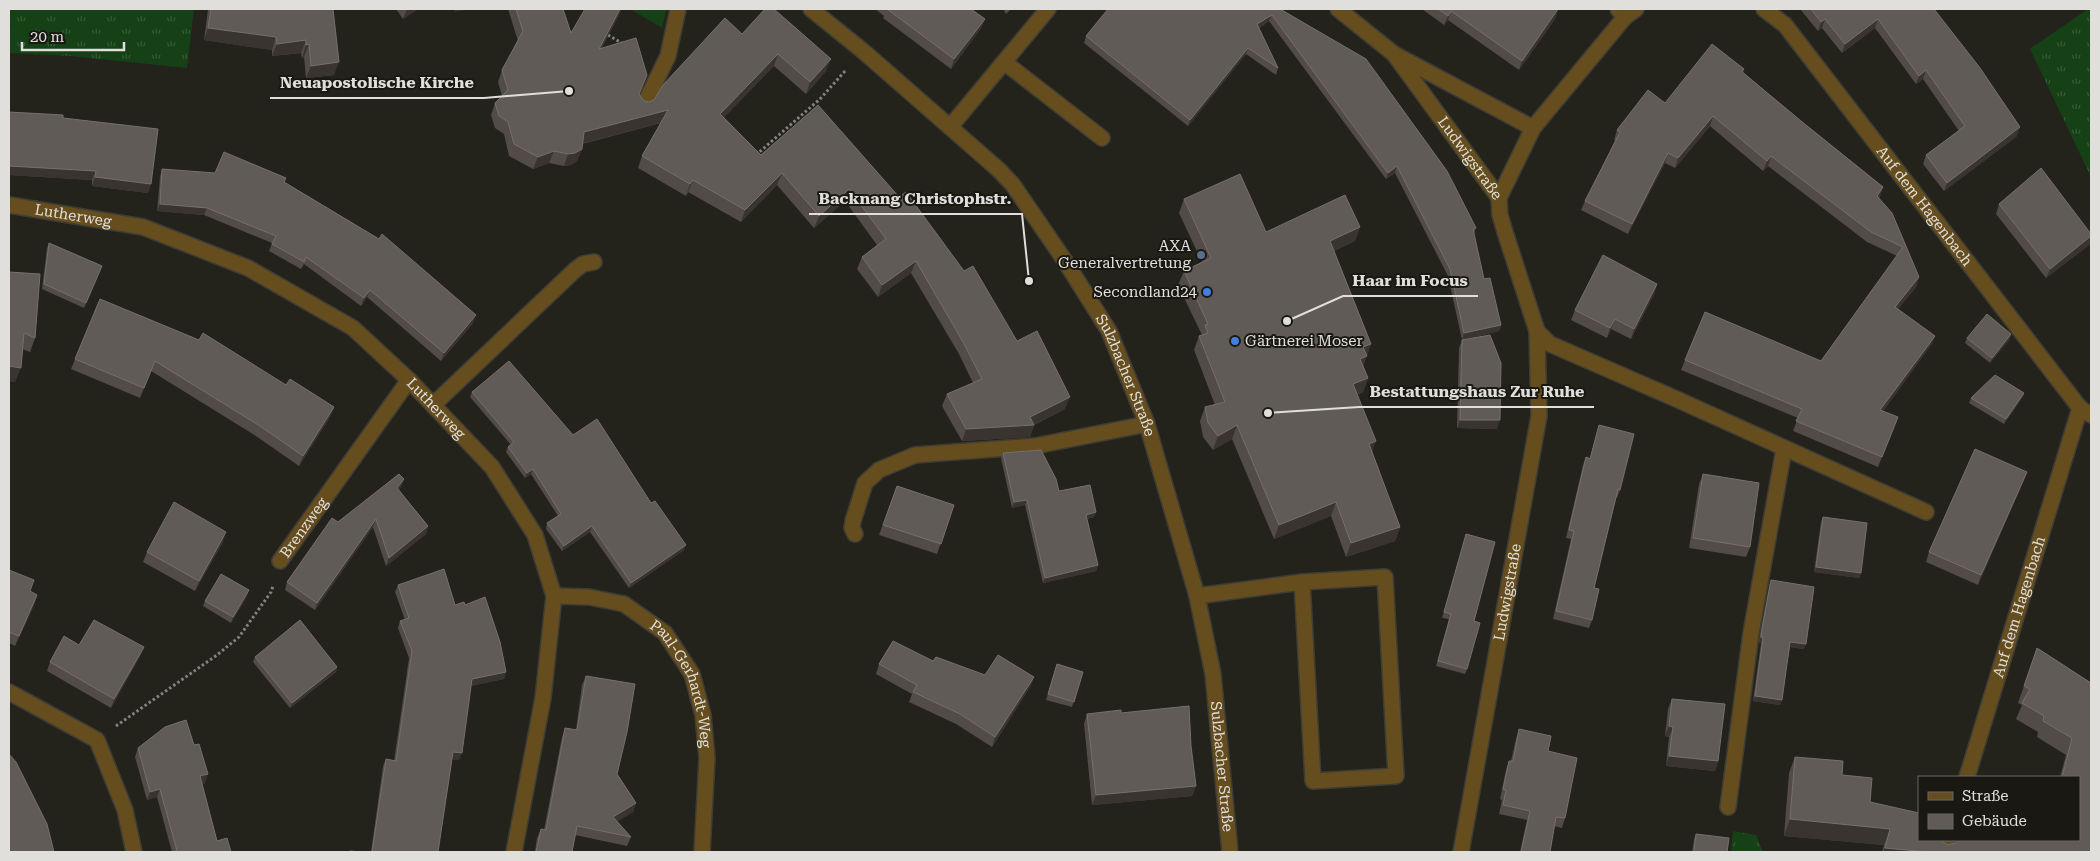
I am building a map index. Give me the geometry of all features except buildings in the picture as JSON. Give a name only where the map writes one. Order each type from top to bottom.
[{"type":"street","points":[[644,105],[668,56],[678,9]]},
{"type":"street","name":"Sulzbacher Straße","points":[[811,9],[999,170],[1063,258],[1109,331],[1147,424],[1197,596],[1213,674],[1230,852]]},
{"type":"street","points":[[950,127],[1048,9]]},
{"type":"street","name":"Auf dem Hagenbach","points":[[1764,9],[1785,25],[2086,411],[1967,776]]},
{"type":"street","name":"Ludwigstraße","points":[[1347,11],[1394,54],[1499,198],[1500,215],[1537,331],[1538,416],[1461,852]]},
{"type":"street","points":[[1499,198],[1533,128],[1626,11]]},
{"type":"street","name":"Ludwigstraße","points":[[1394,54],[1533,128]]},
{"type":"street","points":[[1004,62],[1102,137]]},
{"type":"street","name":"Lutherweg","points":[[9,205],[143,227],[248,268],[353,328],[409,380],[492,468],[535,535],[554,596],[543,698],[514,852]]},
{"type":"street","points":[[433,406],[575,270],[583,264],[594,262]]},
{"type":"street","points":[[1537,331],[1550,344],[1926,512]]},
{"type":"street","name":"Brenzweg","points":[[280,561],[409,380]]},
{"type":"street","points":[[855,534],[852,528],[853,522],[865,483],[879,470],[915,454],[1035,446],[1147,424]]},
{"type":"street","points":[[1728,807],[1751,633],[1784,449]]},
{"type":"street","points":[[1197,596],[1302,582],[1385,577],[1396,776],[1313,781],[1302,582]]},
{"type":"street","name":"Paul-Gerhardt-Weg","points":[[554,596],[589,597],[624,604],[665,633],[692,674],[703,716],[708,758],[702,852]]},
{"type":"street","points":[[9,692],[97,740],[125,810],[134,852]]},
{"type":"path","points":[[608,35],[631,49]]},
{"type":"path","points":[[750,160],[820,99],[839,78]]},
{"type":"path","name":"Brenzweg","points":[[97,740],[218,655],[239,637],[271,592],[280,561]]},
{"type":"green space","points":[[9,9],[194,9],[187,68],[71,56],[9,53]]},
{"type":"green space","points":[[630,9],[667,9],[662,28]]},
{"type":"green space","points":[[2088,9],[2091,9],[2091,177],[2030,49]]},
{"type":"green space","points":[[1733,831],[1756,835],[1763,852],[1731,852]]},
{"type":"place","name":"Neuapostolische Kirche","points":[[569,91]]},
{"type":"place","name":"AXA Generalvertretung","points":[[1201,255]]},
{"type":"place","name":"Backnang Christophstr.","points":[[1029,281]]},
{"type":"place","name":"Secondland24","points":[[1207,292]]},
{"type":"place","name":"Haar im Focus","points":[[1287,321]]},
{"type":"place","name":"Gärtnerei Moser","points":[[1235,341]]},
{"type":"place","name":"Bestattungshaus Zur Ruhe","points":[[1268,413]]}]
